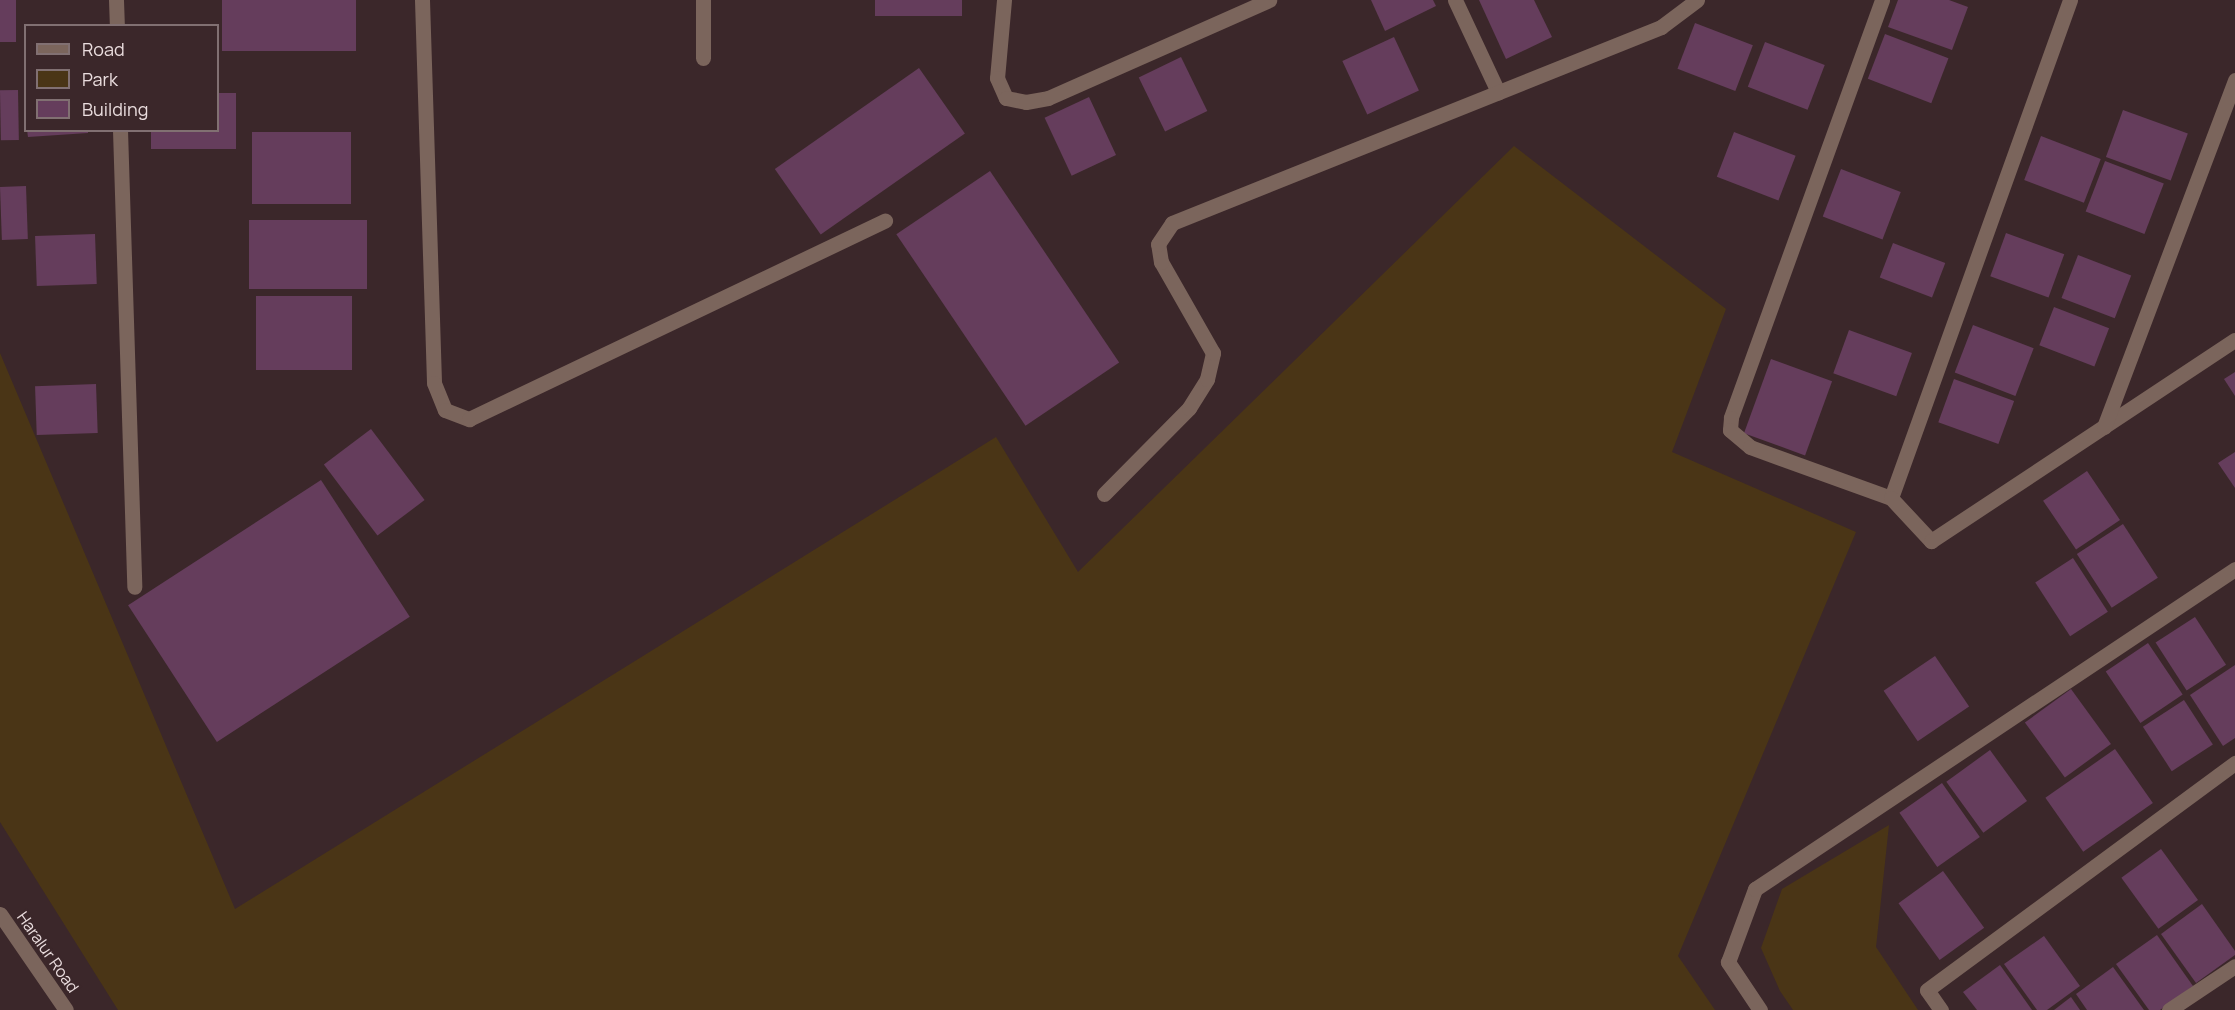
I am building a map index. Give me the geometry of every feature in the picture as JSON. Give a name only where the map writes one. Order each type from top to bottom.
[{"type":"street","points":[[116,0],[117,24]]},
{"type":"street","points":[[422,0],[434,383],[445,411],[469,419],[885,221]]},
{"type":"street","points":[[703,0],[703,58]]},
{"type":"street","points":[[1004,0],[997,78],[1006,98],[1026,102],[1048,98],[1269,0]]},
{"type":"street","points":[[1455,0],[1498,92]]},
{"type":"street","points":[[1104,494],[1189,408],[1207,379],[1213,353],[1161,262],[1158,244],[1172,223],[1661,27],[1697,0]]},
{"type":"street","points":[[1882,0],[1731,418],[1730,430],[1750,447],[1891,498],[1930,541],[2235,340]]},
{"type":"street","points":[[1891,498],[2070,0]]},
{"type":"street","points":[[2104,427],[2235,80]]},
{"type":"street","points":[[120,132],[134,587]]},
{"type":"street","points":[[1760,1010],[1728,962],[1755,889],[2235,569]]},
{"type":"street","points":[[1941,1010],[1927,990],[2230,767],[2235,783]]},
{"type":"street","name":"Haralur Road","points":[[0,914],[66,1010]]},
{"type":"street","points":[[2169,1010],[2235,966]]},
{"type":"green space","points":[[1514,146],[1726,309],[1672,452],[1856,532],[1678,956],[1715,1010],[118,1010],[0,822],[0,353],[235,909],[996,437],[1078,572]]},
{"type":"green space","points":[[1889,825],[1876,947],[1918,1010],[1793,1010],[1780,991],[1761,948],[1782,889]]},
{"type":"building","points":[[0,0],[16,0],[16,42],[0,42]]},
{"type":"building","points":[[222,0],[356,0],[356,51],[222,51]]},
{"type":"building","points":[[875,0],[962,0],[962,16],[875,16]]},
{"type":"building","points":[[1371,0],[1433,0],[1436,6],[1385,31]]},
{"type":"building","points":[[1479,0],[1534,0],[1552,37],[1506,59]]},
{"type":"building","points":[[1898,0],[1949,0],[1968,7],[1952,50],[1888,27]]},
{"type":"building","points":[[1695,23],[1753,45],[1735,91],[1677,69]]},
{"type":"building","points":[[1885,34],[1948,58],[1931,103],[1868,79]]},
{"type":"building","points":[[1394,37],[1419,90],[1367,115],[1342,61]]},
{"type":"building","points":[[1765,42],[1825,65],[1808,110],[1748,87]]},
{"type":"building","points":[[1181,57],[1207,111],[1165,132],[1139,78]]},
{"type":"building","points":[[919,68],[965,134],[821,234],[775,169]]},
{"type":"building","points":[[0,90],[18,90],[19,140],[1,140]]},
{"type":"building","points":[[219,93],[236,93],[236,149],[151,149],[151,132],[219,132]]},
{"type":"building","points":[[1089,97],[1116,155],[1072,176],[1045,118]]},
{"type":"building","points":[[2123,110],[2188,134],[2171,181],[2106,157]]},
{"type":"building","points":[[27,132],[88,132],[88,133],[28,137]]},
{"type":"building","points":[[252,132],[351,132],[351,204],[252,204]]},
{"type":"building","points":[[1734,132],[1796,156],[1778,200],[1717,177]]},
{"type":"building","points":[[2041,136],[2101,159],[2084,203],[2024,180]]},
{"type":"building","points":[[2105,161],[2164,184],[2144,234],[2086,211]]},
{"type":"building","points":[[1841,169],[1901,192],[1882,240],[1823,217]]},
{"type":"building","points":[[990,171],[1119,363],[1025,426],[896,234]]},
{"type":"building","points":[[26,186],[28,239],[2,240],[0,187]]},
{"type":"building","points":[[249,220],[367,220],[367,289],[249,289]]},
{"type":"building","points":[[2006,233],[2064,254],[2049,297],[1990,276]]},
{"type":"building","points":[[95,234],[97,284],[37,286],[35,236]]},
{"type":"building","points":[[1893,243],[1945,263],[1932,298],[1880,278]]},
{"type":"building","points":[[2078,255],[2131,275],[2115,318],[2062,298]]},
{"type":"building","points":[[256,296],[352,296],[352,370],[256,370]]},
{"type":"building","points":[[2054,307],[2109,328],[2094,366],[2039,345]]},
{"type":"building","points":[[1973,325],[2034,348],[2015,396],[1955,373]]},
{"type":"building","points":[[1849,330],[1912,353],[1896,396],[1833,373]]},
{"type":"building","points":[[1771,359],[1832,381],[1805,455],[1744,433]]},
{"type":"building","points":[[2235,372],[2235,396],[2224,379]]},
{"type":"building","points":[[1954,379],[2014,401],[1998,444],[1938,422]]},
{"type":"building","points":[[96,384],[98,433],[37,435],[35,386]]},
{"type":"building","points":[[371,429],[425,500],[377,536],[324,465]]},
{"type":"building","points":[[2235,452],[2235,488],[2218,463]]},
{"type":"building","points":[[2087,471],[2120,520],[2076,550],[2043,501]]},
{"type":"building","points":[[321,480],[410,617],[217,742],[128,605]]},
{"type":"building","points":[[2123,524],[2158,578],[2112,608],[2077,554]]},
{"type":"building","points":[[2073,558],[2108,612],[2070,636],[2035,583]]},
{"type":"building","points":[[2195,617],[2226,665],[2187,690],[2156,643]]},
{"type":"building","points":[[2148,643],[2183,694],[2140,723],[2106,672]]},
{"type":"building","points":[[1935,656],[1969,707],[1918,741],[1884,691]]},
{"type":"building","points":[[2235,665],[2235,738],[2223,746],[2190,695]]},
{"type":"building","points":[[2071,689],[2111,744],[2065,778],[2025,723]]},
{"type":"building","points":[[2184,700],[2213,744],[2172,771],[2143,727]]},
{"type":"building","points":[[2115,749],[2153,803],[2083,852],[2045,798]]},
{"type":"building","points":[[1990,750],[2027,801],[1983,833],[1946,782]]},
{"type":"building","points":[[1942,783],[1980,837],[1937,867],[1899,813]]},
{"type":"building","points":[[2161,849],[2198,900],[2158,929],[2121,878]]},
{"type":"building","points":[[1943,871],[1984,928],[1940,960],[1899,903]]},
{"type":"building","points":[[2202,904],[2235,951],[2235,955],[2196,983],[2161,934]]},
{"type":"building","points":[[2157,935],[2193,986],[2160,1010],[2149,1010],[2116,964]]},
{"type":"building","points":[[2044,936],[2080,986],[2047,1010],[2037,1010],[2004,964]]},
{"type":"building","points":[[2000,965],[2032,1010],[1977,1010],[1963,992]]},
{"type":"building","points":[[2113,967],[2144,1010],[2087,1010],[2076,994]]},
{"type":"building","points":[[2071,997],[2080,1010],[2054,1010]]}]
